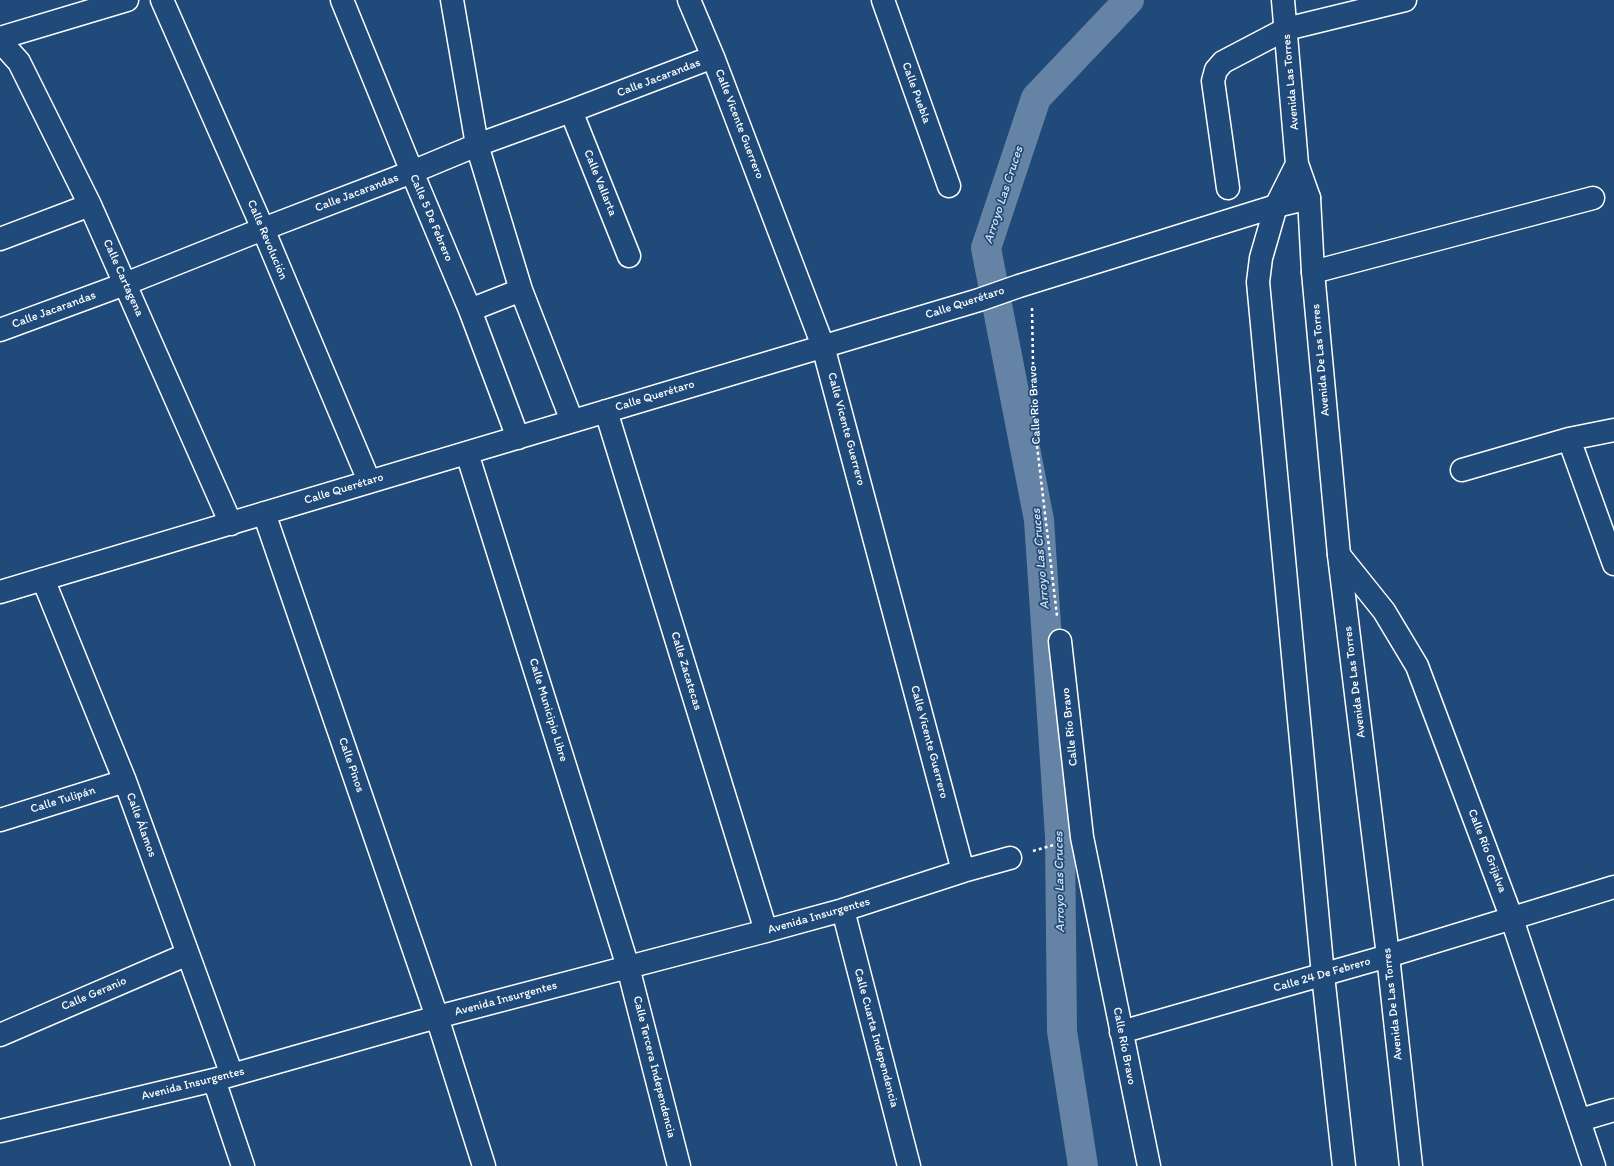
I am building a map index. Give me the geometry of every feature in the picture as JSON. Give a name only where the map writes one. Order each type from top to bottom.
[{"type":"street","points":[[0,39],[127,0]]},
{"type":"street","name":"Calle Revolución","points":[[162,0],[263,229],[369,481]]},
{"type":"street","name":"Calle 5 De Febrero","points":[[342,0],[470,310],[518,438]]},
{"type":"street","points":[[452,0],[477,145],[521,290],[572,421]]},
{"type":"street","name":"Calle Vicente Guerrero","points":[[689,0],[713,57],[824,346],[964,871]]},
{"type":"street","name":"Calle Puebla","points":[[883,0],[949,186]]},
{"type":"street","name":"Avenida Las Torres","points":[[1283,0],[1298,164],[1309,198]]},
{"type":"street","points":[[1228,188],[1213,81],[1216,70],[1222,62],[1286,29],[1405,0]]},
{"type":"street","name":"Calle Cartagena","points":[[0,39],[19,62],[90,205],[231,524]]},
{"type":"street","name":"Calle Jacarandas","points":[[0,330],[125,284],[412,172],[477,145],[713,57]]},
{"type":"street","name":"Calle Vallarta","points":[[571,111],[629,256]]},
{"type":"street","points":[[1298,164],[1276,206],[1261,258],[1258,282],[1323,975],[1344,1166]]},
{"type":"street","name":"Calle Querétaro","points":[[0,592],[979,300],[1025,284],[1276,206],[1309,198]]},
{"type":"street","name":"Avenida De Las Torres","points":[[1309,198],[1313,272],[1339,555],[1388,956],[1411,1166]]},
{"type":"street","points":[[1313,272],[1593,198]]},
{"type":"street","points":[[0,239],[90,205]]},
{"type":"street","points":[[470,310],[521,290]]},
{"type":"street","name":"Calle Zacatecas","points":[[606,411],[766,931]]},
{"type":"street","points":[[1462,470],[1569,439],[1614,430]]},
{"type":"street","points":[[1569,439],[1614,564]]},
{"type":"street","name":"Calle Municipio Libre","points":[[467,453],[628,967]]},
{"type":"street","name":"Calle Pinos","points":[[264,513],[437,1017],[484,1166]]},
{"type":"street","name":"Calle Río Grijalva","points":[[1339,555],[1384,611],[1417,666],[1512,919],[1580,1120],[1594,1166]]},
{"type":"street","name":"Calle Álamos","points":[[43,579],[125,780],[188,954],[223,1077],[243,1166]]},
{"type":"street","name":"Calle Río Bravo","points":[[1060,641],[1082,837],[1149,1166]]},
{"type":"street","name":"Calle Tulipán","points":[[0,820],[125,780]]},
{"type":"street","name":"Avenida Insurgentes","points":[[0,1131],[223,1077],[437,1017],[766,931],[843,910],[964,871],[1010,858]]},
{"type":"street","name":"Calle 24 De Febrero","points":[[1121,1032],[1388,956],[1614,887]]},
{"type":"street","name":"Calle Cuarta Independencia","points":[[843,910],[909,1166]]},
{"type":"street","name":"Calle Geranio","points":[[0,1035],[188,954]]},
{"type":"street","name":"Calle Tercera Independencia","points":[[628,967],[679,1166]]},
{"type":"street","points":[[1580,1120],[1614,1110]]},
{"type":"path","name":"Calle Río Bravo","points":[[1025,284],[1034,420],[1060,641]]},
{"type":"path","points":[[1010,858],[1058,844]]},
{"type":"waterway","name":"Arroyo Las Cruces","points":[[1083,1166],[1062,1031],[1060,836],[1039,520],[986,248],[1036,98],[1129,0]]}]
